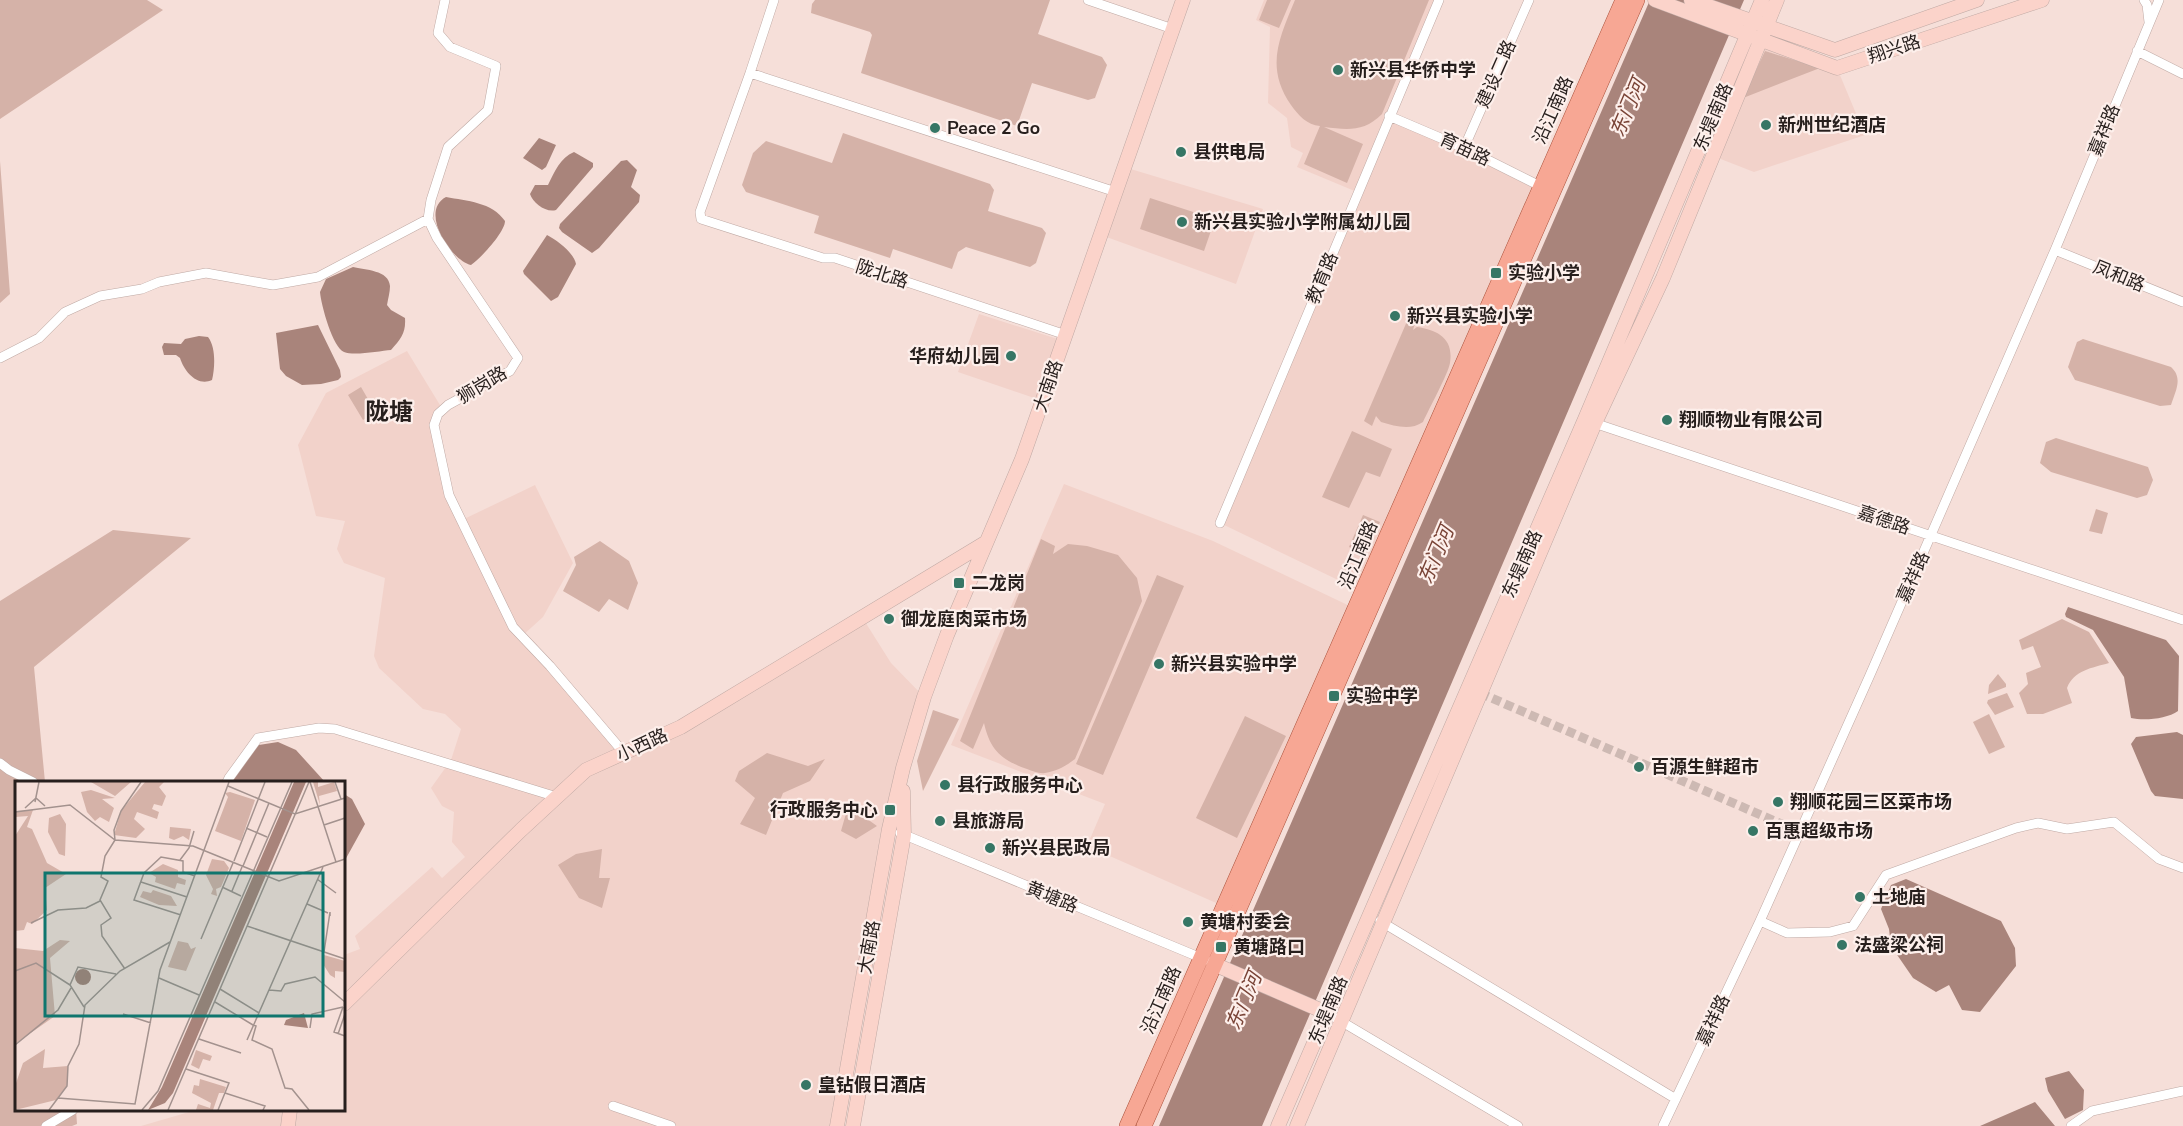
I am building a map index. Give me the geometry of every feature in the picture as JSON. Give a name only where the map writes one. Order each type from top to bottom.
[{"type":"main road","name":"大南路","points":[[837,1126],[889,829],[903,768],[928,687],[985,543],[1022,459],[1183,0]]},
{"type":"main road","name":"沿江南路","points":[[1127,1126],[1623,0]]},
{"type":"main road","name":"沿江南路","points":[[1144,1126],[1637,0]]},
{"type":"main road","points":[[1655,0],[1755,28]]},
{"type":"main road","points":[[1691,0],[1755,28]]},
{"type":"main road","name":"东堤南路","points":[[1297,1126],[1755,28],[1762,0]]},
{"type":"main road","name":"东堤南路","points":[[1755,28],[1777,0]]},
{"type":"main road","name":"翔兴路","points":[[1755,28],[1834,50],[1977,0]]},
{"type":"main road","name":"翔兴路","points":[[1755,28],[1761,41],[1836,68],[2042,0]]},
{"type":"main road","name":"东堤南路","points":[[1278,1126],[1369,915],[1590,421],[1663,278],[1761,41]]},
{"type":"main road","name":"小西路","points":[[345,1003],[586,770],[681,727],[985,543]]},
{"type":"main road","name":"大南路","points":[[853,1126],[904,835],[903,768]]},
{"type":"main road","points":[[1216,964],[1327,1013]]},
{"type":"main road","points":[[288,1126],[290,1111]]},
{"type":"street","points":[[0,358],[39,338],[65,312],[100,296],[142,289],[159,282],[206,273],[273,285],[318,278],[428,219],[431,200],[448,147],[488,110],[496,66],[450,47],[438,33],[445,0]]},
{"type":"street","points":[[774,0],[750,73],[1116,192]]},
{"type":"street","points":[[1088,0],[1173,29]]},
{"type":"street","name":"教育路","points":[[1220,524],[1439,0]]},
{"type":"street","name":"建设二路","points":[[1464,148],[1529,0]]},
{"type":"street","points":[[2144,0],[2147,5],[2149,22]]},
{"type":"street","name":"嘉祥路","points":[[1663,1126],[1760,921],[1931,536],[2055,250],[2159,0]]},
{"type":"street","points":[[2137,51],[2183,74]]},
{"type":"street","name":"陇北路","points":[[750,73],[700,215],[701,219],[824,258],[835,258],[1066,335]]},
{"type":"street","name":"育苗路","points":[[1389,116],[1464,148],[1540,186]]},
{"type":"street","name":"狮岗路","points":[[428,219],[437,238],[518,358],[510,371],[448,405],[438,414],[434,425],[449,495],[513,627],[550,666],[624,753]]},
{"type":"street","name":"凤和路","points":[[2055,250],[2183,302]]},
{"type":"street","name":"嘉德路","points":[[1590,421],[2183,620]]},
{"type":"street","points":[[228,781],[258,738],[318,728],[335,729],[557,797]]},
{"type":"street","points":[[0,763],[29,781]]},
{"type":"street","points":[[1760,921],[1787,933],[1830,932],[1853,926],[1886,875],[2016,828],[2038,823],[2067,829],[2114,822],[2159,859],[2183,868]]},
{"type":"street","name":"黄塘路","points":[[889,829],[1216,964]]},
{"type":"street","points":[[1369,915],[1676,1099]]},
{"type":"street","points":[[1327,1013],[1518,1126]]},
{"type":"street","points":[[2071,1126],[2092,1111],[2183,1091]]},
{"type":"street","points":[[613,1106],[671,1126]]},
{"type":"street","points":[[46,1126],[71,1111]]},
{"type":"shaded area","points":[[0,0],[147,0],[163,10],[0,119]]},
{"type":"shaded area","points":[[815,0],[1050,0],[1038,34],[1102,57],[1107,65],[1095,98],[1088,100],[1032,83],[1017,126],[861,73],[872,35],[870,32],[811,13]]},
{"type":"shaded area","name":"新兴县实验小学","points":[[1264,0],[1436,0],[1390,116],[1540,186],[1363,592],[1220,523],[1357,192],[1297,167],[1303,153],[1291,147],[1287,118],[1268,103],[1270,27],[1256,20]]},
{"type":"shaded area","points":[[1267,0],[1291,0],[1279,28],[1259,20]]},
{"type":"shaded area","name":"新兴县华侨中学","points":[[1295,0],[1429,0],[1382,114],[1362,127],[1341,129],[1324,127],[1363,144],[1347,183],[1304,164],[1320,126],[1303,119],[1291,105],[1278,78],[1277,53]]},
{"type":"shaded area","points":[[1761,41],[1837,68],[1865,135],[1754,172],[1713,156]]},
{"type":"shaded area","points":[[1765,51],[1820,68],[1743,98]]},
{"type":"shaded area","points":[[843,133],[990,184],[994,190],[988,211],[1042,228],[1046,233],[1036,263],[1030,267],[966,247],[958,252],[952,269],[893,249],[890,258],[814,233],[819,216],[746,192],[742,185],[753,153],[766,141],[832,163]]},
{"type":"shaded area","points":[[0,161],[10,294],[0,303]]},
{"type":"shaded area","name":"新兴县实验小学附属幼儿园","points":[[1124,167],[1263,209],[1236,284],[1101,235]]},
{"type":"shaded area","points":[[1150,198],[1215,219],[1204,251],[1140,229]]},
{"type":"shaded area","name":"华府幼儿园","points":[[979,314],[1064,341],[1043,401],[958,372]]},
{"type":"shaded area","points":[[1408,319],[1415,323],[1413,330],[1417,327],[1431,330],[1447,341],[1451,354],[1449,368],[1423,422],[1402,427],[1381,422],[1376,416],[1372,426],[1364,421]]},
{"type":"shaded area","points":[[2083,339],[2171,367],[2178,380],[2171,405],[2160,406],[2075,380],[2068,367],[2077,342]]},
{"type":"shaded area","points":[[407,351],[443,410],[434,425],[449,495],[462,520],[535,485],[573,563],[543,617],[522,636],[624,753],[862,617],[891,663],[924,697],[903,768],[837,1126],[141,1126],[193,1111],[345,1111],[345,955],[360,949],[355,936],[432,867],[442,878],[465,857],[452,842],[454,812],[442,806],[431,788],[451,760],[461,729],[445,714],[423,709],[379,668],[374,656],[385,578],[344,563],[337,549],[345,521],[316,516],[298,445],[326,393]]},
{"type":"shaded area","points":[[361,387],[376,413],[363,420],[348,395]]},
{"type":"shaded area","points":[[1352,431],[1392,449],[1380,477],[1366,472],[1349,508],[1322,497]]},
{"type":"shaded area","points":[[2056,438],[2148,467],[2153,480],[2147,495],[2137,498],[2051,472],[2040,463],[2046,442]]},
{"type":"shaded area","name":"新兴县实验中学","points":[[1064,484],[1213,541],[1356,609],[1223,906],[1087,846],[1105,804],[951,745]]},
{"type":"shaded area","points":[[2096,509],[2108,513],[2102,534],[2089,531]]},
{"type":"shaded area","points":[[1363,515],[1380,522],[1366,555],[1349,547]]},
{"type":"shaded area","points":[[113,530],[191,538],[34,667],[45,781],[15,781],[15,1111],[76,1111],[77,1124],[72,1126],[0,1126],[0,601]]},
{"type":"shaded area","points":[[1041,539],[1055,546],[1053,554],[1068,544],[1087,546],[1118,555],[1137,578],[1142,601],[1075,759],[1057,770],[1043,773],[1018,766],[998,753],[993,747],[984,723],[973,749],[960,741]]},
{"type":"shaded area","points":[[600,541],[629,561],[638,583],[628,610],[609,599],[599,612],[563,591],[576,565],[574,557]]},
{"type":"shaded area","points":[[1157,575],[1184,586],[1103,775],[1076,764]]},
{"type":"shaded area","points":[[2062,619],[2089,632],[2109,663],[2079,673],[2074,677],[2067,688],[2072,703],[2043,714],[2027,714],[2019,693],[2028,684],[2026,673],[2041,667],[2033,646],[2022,650],[2019,640]]},
{"type":"shaded area","points":[[1998,674],[2006,687],[1988,694],[1989,685]]},
{"type":"shaded area","points":[[2007,693],[2014,707],[1995,715],[1987,703],[1988,700]]},
{"type":"shaded area","points":[[933,710],[959,719],[923,791],[917,761]]},
{"type":"shaded area","points":[[1989,714],[2005,747],[1989,754],[1973,722]]},
{"type":"shaded area","points":[[1245,716],[1286,736],[1237,838],[1196,818]]},
{"type":"shaded area","points":[[767,753],[808,766],[825,759],[810,781],[783,793],[766,835],[740,824],[755,798],[735,781],[739,771]]},
{"type":"shaded area","points":[[847,810],[856,811],[877,826],[856,839],[841,831]]},
{"type":"shaded area","points":[[602,849],[599,878],[610,878],[602,908],[579,898],[558,865],[576,854]]},
{"type":"water","name":"东门河","points":[[1650,0],[1744,0],[1262,1126],[1159,1126]]},
{"type":"water","points":[[539,138],[556,145],[546,167],[542,170],[523,158]]},
{"type":"water","points":[[574,152],[593,163],[593,167],[556,210],[548,210],[540,206],[530,194],[535,185],[548,185],[561,161]]},
{"type":"water","points":[[627,160],[637,170],[631,187],[640,195],[639,202],[592,253],[562,232],[559,228],[560,224],[621,161]]},
{"type":"water","points":[[446,197],[486,206],[505,221],[497,238],[471,265],[454,254],[440,234],[436,213],[438,204]]},
{"type":"water","points":[[547,235],[569,251],[576,264],[558,297],[551,301],[523,271]]},
{"type":"water","points":[[353,267],[376,272],[389,281],[387,305],[405,318],[402,336],[391,350],[344,352],[332,335],[320,292],[326,279]]},
{"type":"water","points":[[318,325],[340,370],[341,377],[338,380],[321,384],[302,385],[286,376],[280,369],[276,333]]},
{"type":"water","points":[[208,337],[214,352],[212,380],[206,382],[196,380],[176,355],[164,355],[162,347],[164,343],[181,344],[185,339]]},
{"type":"water","points":[[2068,607],[2166,640],[2179,656],[2178,711],[2155,719],[2131,718],[2124,677],[2093,630],[2066,617]]},
{"type":"water","points":[[2177,732],[2183,735],[2183,799],[2155,796],[2131,744],[2136,737]]},
{"type":"water","points":[[278,742],[296,750],[324,781],[233,781],[252,746]]},
{"type":"water","points":[[345,795],[352,799],[365,824],[345,860]]},
{"type":"water","points":[[1906,879],[2001,921],[2015,948],[2016,966],[1980,1012],[1962,1010],[1949,985],[1936,992],[1913,978],[1891,946],[1889,929],[1881,909],[1891,885]]},
{"type":"water","points":[[2069,1071],[2084,1090],[2083,1110],[2065,1119],[2048,1091],[2045,1078]]},
{"type":"water","points":[[2035,1102],[2055,1126],[1980,1126]]},
{"type":"tunnel","points":[[1480,693],[1800,832]]},
{"type":"place","name":"新兴县华侨中学","points":[[1338,70]]},
{"type":"place","name":"新州世纪酒店","points":[[1766,125]]},
{"type":"place","name":"Peace 2 Go","points":[[935,128]]},
{"type":"place","name":"县供电局","points":[[1181,152]]},
{"type":"place","name":"新兴县实验小学附属幼儿园","points":[[1182,222]]},
{"type":"place","name":"实验小学","points":[[1496,273]]},
{"type":"place","name":"新兴县实验小学","points":[[1395,316]]},
{"type":"place","name":"华府幼儿园","points":[[1011,356]]},
{"type":"place","name":"翔顺物业有限公司","points":[[1667,420]]},
{"type":"place","name":"二龙岗","points":[[959,583]]},
{"type":"place","name":"御龙庭肉菜市场","points":[[889,619]]},
{"type":"place","name":"新兴县实验中学","points":[[1159,664]]},
{"type":"place","name":"实验中学","points":[[1334,696]]},
{"type":"place","name":"百源生鲜超市","points":[[1639,767]]},
{"type":"place","name":"县行政服务中心","points":[[945,785]]},
{"type":"place","name":"翔顺花园三区菜市场","points":[[1778,802]]},
{"type":"place","name":"行政服务中心","points":[[890,810]]},
{"type":"place","name":"县旅游局","points":[[940,821]]},
{"type":"place","name":"百惠超级市场","points":[[1753,831]]},
{"type":"place","name":"新兴县民政局","points":[[990,848]]},
{"type":"place","name":"土地庙","points":[[1860,897]]},
{"type":"place","name":"黄塘村委会","points":[[1188,922]]},
{"type":"place","name":"法盛梁公祠","points":[[1842,945]]},
{"type":"place","name":"黄塘路口","points":[[1221,947]]},
{"type":"place","name":"皇钻假日酒店","points":[[806,1085]]},
{"type":"district","name":"陇塘","points":[[389,412]]}]
